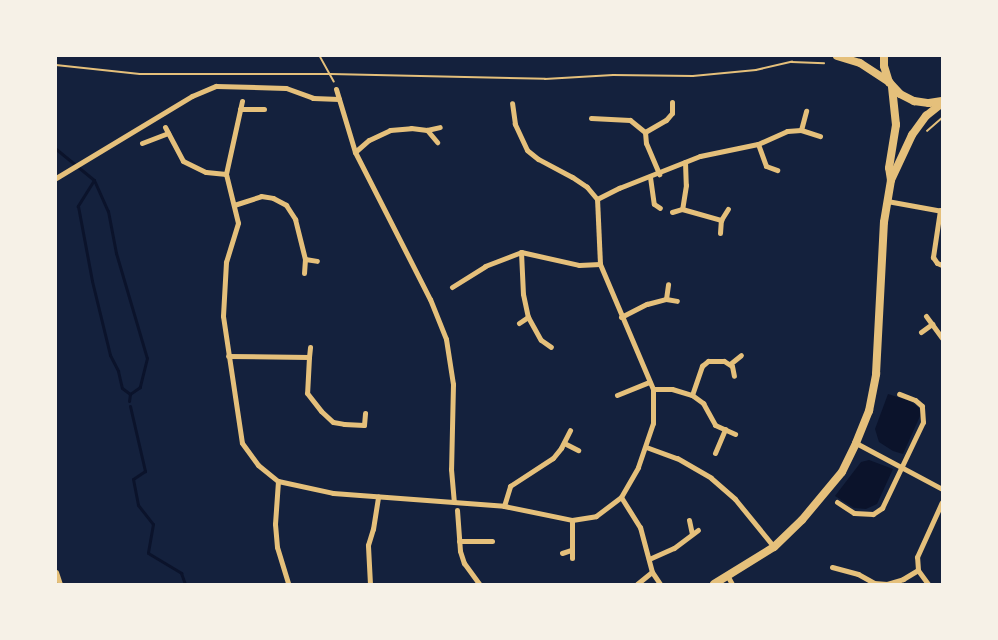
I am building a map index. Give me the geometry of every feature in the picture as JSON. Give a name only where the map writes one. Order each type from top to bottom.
[{"type":"main road","points":[[837,56],[860,63],[891,84],[900,94],[914,101],[942,102]]},
{"type":"main road","points":[[884,56],[884,66],[891,84],[896,125],[889,168],[891,180]]},
{"type":"main road","points":[[714,585],[774,547],[822,498],[842,472],[856,443],[869,411],[876,374],[887,201],[891,180],[912,135],[926,116],[942,102]]},
{"type":"street","points":[[56,178],[192,96],[216,86],[286,88],[314,98],[339,99]]},
{"type":"street","points":[[336,89],[355,152],[430,299],[446,339],[453,384],[451,469],[454,501]]},
{"type":"street","points":[[242,101],[226,174],[238,223],[226,262],[224,295],[228,356],[242,443],[258,465],[278,481],[333,493],[504,506],[572,520],[596,516],[621,497],[629,487],[654,423],[652,386],[600,264],[597,199],[587,187],[538,159],[527,150],[519,138],[512,103]]},
{"type":"street","points":[[645,132],[666,120],[672,113],[672,102]]},
{"type":"street","points":[[240,109],[264,108]]},
{"type":"street","points":[[597,109],[600,117]]},
{"type":"street","points":[[801,130],[806,111]]},
{"type":"street","points":[[591,118],[630,120],[645,132],[646,143],[659,174]]},
{"type":"street","points":[[355,152],[369,140],[390,130],[411,128],[427,130],[440,127]]},
{"type":"street","points":[[142,144],[166,130],[183,160],[206,172],[226,174]]},
{"type":"street","points":[[427,130],[437,142]]},
{"type":"street","points":[[597,199],[685,162],[716,152],[758,144],[787,131],[801,130],[820,136]]},
{"type":"street","points":[[758,144],[766,166],[777,170]]},
{"type":"street","points":[[682,209],[686,185],[685,162]]},
{"type":"street","points":[[650,177],[654,204],[660,208]]},
{"type":"street","points":[[234,205],[261,196],[273,198],[286,205],[295,219],[305,259],[304,273]]},
{"type":"street","points":[[887,201],[941,211],[933,257],[937,263],[942,265]]},
{"type":"street","points":[[672,212],[682,209],[721,220]]},
{"type":"street","points":[[720,233],[721,220],[728,209]]},
{"type":"street","points":[[452,287],[485,266],[521,252],[579,265],[600,264]]},
{"type":"street","points":[[521,252],[523,294],[528,317],[541,340],[551,348]]},
{"type":"street","points":[[305,259],[317,261]]},
{"type":"street","points":[[666,299],[668,284]]},
{"type":"street","points":[[621,317],[647,304],[666,299],[677,301]]},
{"type":"street","points":[[926,316],[942,338]]},
{"type":"street","points":[[519,323],[528,317]]},
{"type":"street","points":[[921,333],[932,324]]},
{"type":"street","points":[[310,347],[308,393],[321,411],[333,422],[344,424],[364,424],[365,414]]},
{"type":"street","points":[[730,364],[741,355]]},
{"type":"street","points":[[228,356],[309,357]]},
{"type":"street","points":[[692,395],[702,366],[708,361],[717,359],[730,364]]},
{"type":"street","points":[[730,364],[734,376]]},
{"type":"street","points":[[617,395],[652,386],[692,395],[703,404],[715,425],[735,434]]},
{"type":"street","points":[[837,502],[854,513],[873,514],[882,508],[923,422],[925,412],[915,400],[899,394]]},
{"type":"street","points":[[715,453],[725,429]]},
{"type":"street","points":[[504,506],[510,486],[553,458],[570,430]]},
{"type":"street","points":[[564,443],[579,450]]},
{"type":"street","points":[[856,443],[942,489]]},
{"type":"street","points":[[646,447],[677,458],[711,477],[735,499],[774,547]]},
{"type":"street","points":[[278,481],[276,536],[281,566],[288,585]]},
{"type":"street","points":[[370,585],[368,545],[374,529],[378,496]]},
{"type":"street","points":[[621,497],[640,527],[652,572],[660,585]]},
{"type":"street","points":[[928,585],[918,570],[921,545],[942,502]]},
{"type":"street","points":[[457,510],[459,541],[464,563],[479,585]]},
{"type":"street","points":[[572,520],[572,558]]},
{"type":"street","points":[[649,559],[674,548],[695,532],[689,520]]},
{"type":"street","points":[[459,541],[492,541]]},
{"type":"street","points":[[562,553],[571,549]]},
{"type":"street","points":[[832,567],[858,574],[874,583],[887,584],[903,579],[918,570]]},
{"type":"street","points":[[56,572],[60,585]]},
{"type":"street","points":[[637,585],[652,572]]},
{"type":"street","points":[[727,575],[732,585]]},
{"type":"path","points":[[320,56],[331,74],[336,89]]},
{"type":"path","points":[[56,65],[140,74],[331,74],[544,79],[613,75],[693,76],[756,70],[792,62],[824,63]]},
{"type":"path","points":[[926,131],[942,118]]},
{"type":"water","points":[[888,394],[910,401],[919,408],[921,414],[903,454],[879,442],[875,429]]},
{"type":"water","points":[[869,460],[893,469],[877,504],[866,509],[854,508],[835,496],[861,462]]},
{"type":"waterway","points":[[56,149],[94,180],[108,211],[116,253],[147,358],[140,387],[130,394],[129,401]]},
{"type":"waterway","points":[[94,180],[78,206],[92,281],[110,355],[118,371],[122,388],[130,394]]},
{"type":"waterway","points":[[130,406],[145,471],[133,479],[138,505],[153,524],[148,553],[181,573],[185,584]]}]
